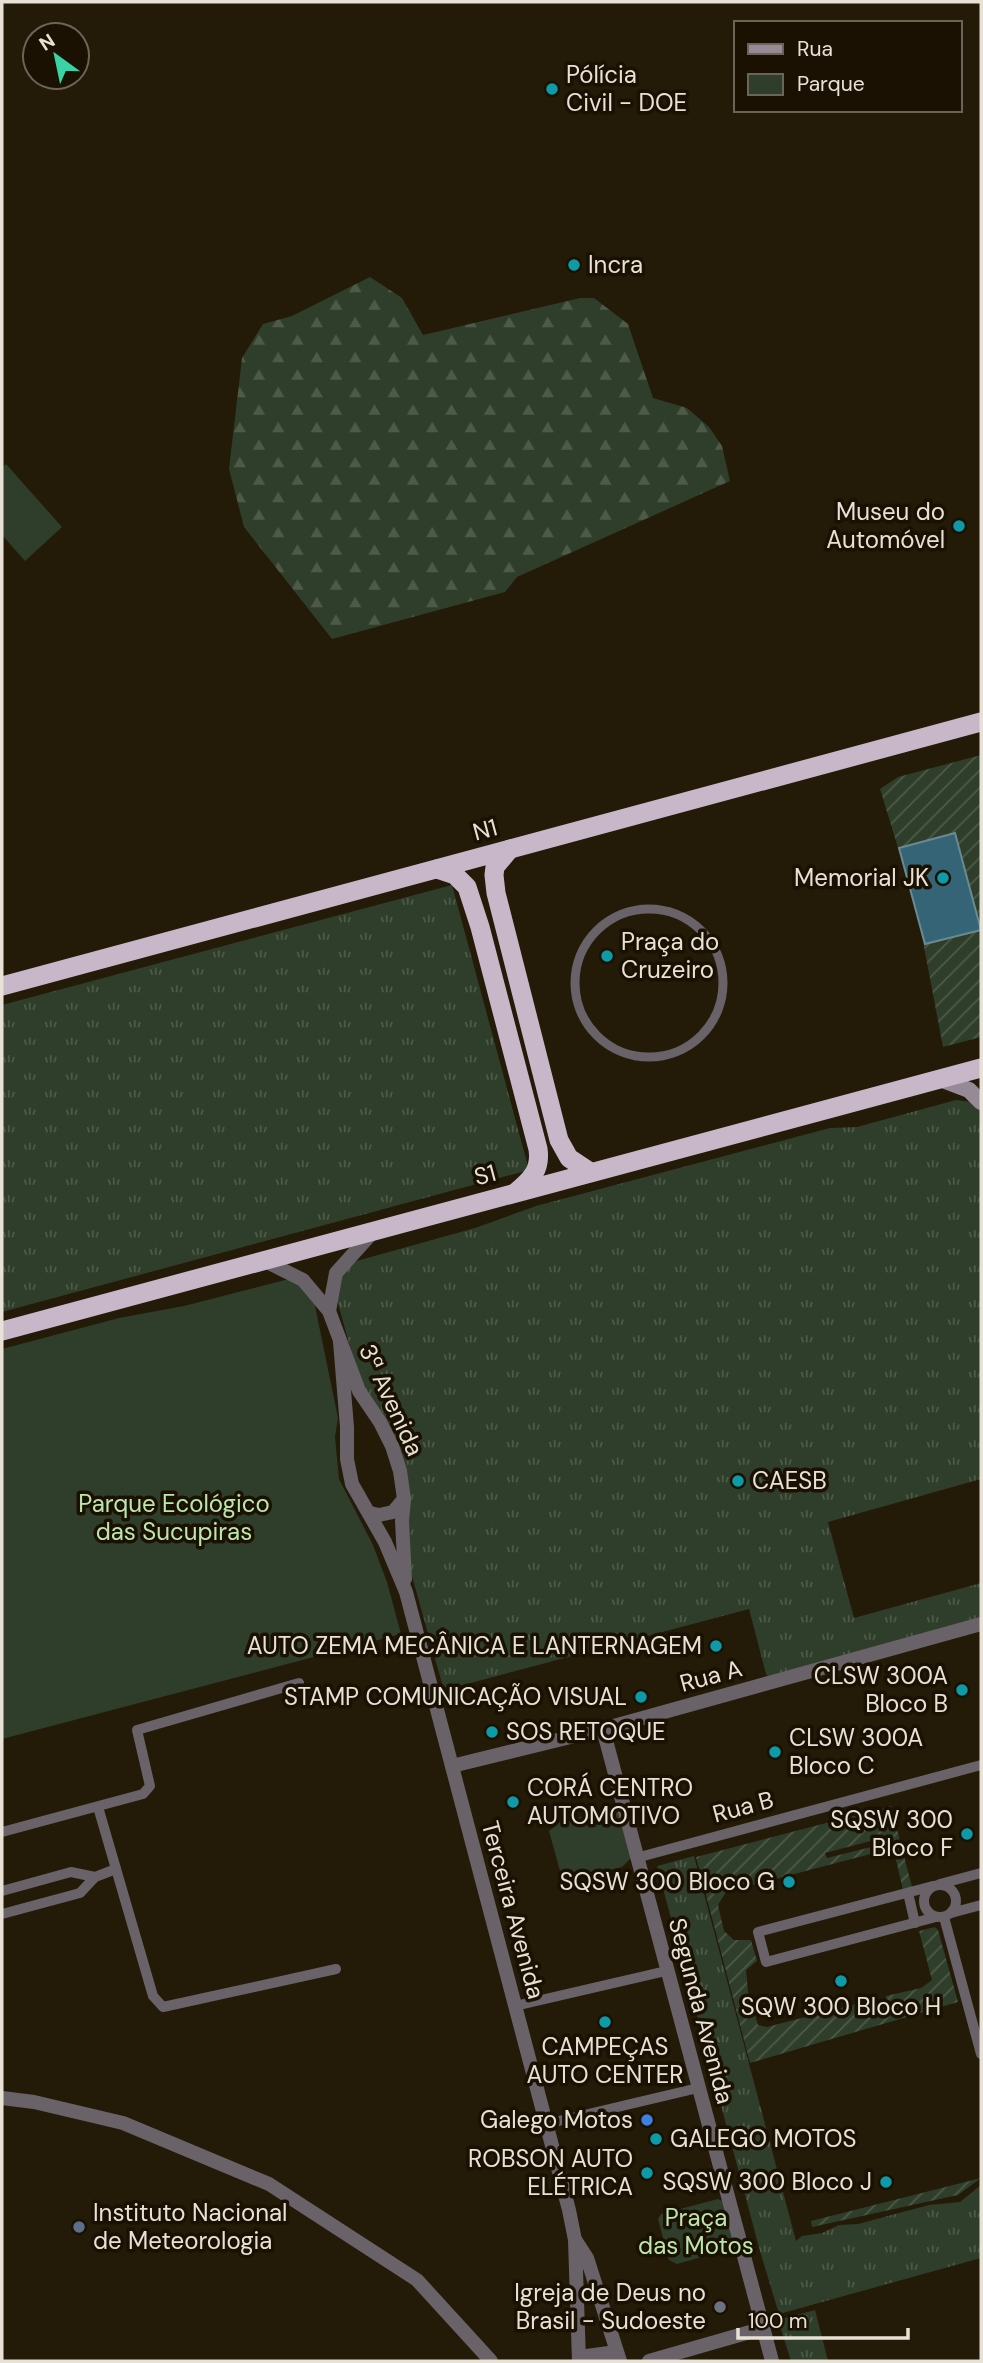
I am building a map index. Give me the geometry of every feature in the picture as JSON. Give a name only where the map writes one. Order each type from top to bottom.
[{"type":"highway","name":"N1","points":[[2,986],[981,722]]},
{"type":"highway","points":[[510,849],[495,867],[501,914],[559,1140],[569,1158],[590,1172]]},
{"type":"highway","points":[[437,869],[455,874],[467,887],[538,1149],[539,1165],[535,1174],[516,1192]]},
{"type":"highway","name":"S1","points":[[2,1331],[981,1068]]},
{"type":"main road","points":[[940,1079],[969,1090],[981,1102]]},
{"type":"street","points":[[649,908],[671,912],[690,921],[709,940],[717,953],[723,974],[722,995],[715,1016],[703,1033],[686,1047],[662,1056],[637,1056],[613,1048],[594,1033],[580,1012],[574,988],[577,963],[588,940],[605,922],[628,911],[649,908]]},
{"type":"street","points":[[329,1311],[336,1273],[373,1232]]},
{"type":"street","points":[[263,1260],[303,1280],[329,1311],[340,1342]]},
{"type":"street","name":"3ª Avenida","points":[[340,1342],[359,1391],[380,1422],[400,1471],[404,1499],[402,1521],[406,1592]]},
{"type":"street","name":"3ª Avenida","points":[[340,1342],[347,1460],[352,1484],[385,1542],[406,1592]]},
{"type":"street","points":[[347,1427],[355,1420],[369,1418],[380,1422]]},
{"type":"street","points":[[370,1513],[379,1515],[393,1512],[404,1499]]},
{"type":"street","name":"Terceira Avenida","points":[[406,1592],[575,2240],[579,2359]]},
{"type":"street","name":"Rua A","points":[[452,1766],[603,1729],[981,1624]]},
{"type":"street","points":[[2,1832],[144,1794],[150,1786],[137,1730],[299,1683]]},
{"type":"street","name":"Segunda Avenida","points":[[603,1729],[772,2361]]},
{"type":"street","name":"Rua B","points":[[636,1857],[981,1765]]},
{"type":"street","points":[[98,1807],[153,1996],[163,2007],[336,1969]]},
{"type":"street","points":[[2,1914],[80,1893],[95,1877],[116,1869]]},
{"type":"street","points":[[2,1891],[71,1872],[95,1877]]},
{"type":"street","points":[[981,1873],[758,1932],[766,1962],[981,1905]]},
{"type":"street","points":[[937,1885],[948,1886],[957,1899],[956,1907],[944,1916],[929,1913],[925,1907],[927,1891],[937,1885]]},
{"type":"street","points":[[908,1893],[915,1923]]},
{"type":"street","points":[[944,1916],[981,2051]]},
{"type":"street","points":[[515,2006],[666,1971]]},
{"type":"street","points":[[546,2124],[698,2088]]},
{"type":"street","points":[[2,2098],[34,2102],[124,2123],[269,2184],[417,2280],[491,2361]]},
{"type":"street","name":"Terceira Avenida","points":[[575,2240],[587,2258],[619,2359]]},
{"type":"street","points":[[654,2361],[764,2328]]},
{"type":"street","points":[[579,2359],[609,2353],[619,2359]]},
{"type":"green space","points":[[370,277],[402,298],[423,335],[580,298],[594,298],[628,324],[653,398],[687,408],[709,427],[722,446],[730,481],[517,577],[505,592],[332,639],[244,527],[229,469],[242,358],[263,324],[292,316]]},
{"type":"green space","points":[[6,464],[62,527],[25,561],[2,535],[2,468]]},
{"type":"green space","points":[[981,755],[981,1037],[943,1047],[917,910],[880,789],[898,777]]},
{"type":"green space","points":[[452,885],[529,1170],[2,1312],[2,1005]]},
{"type":"green space","points":[[956,1100],[971,1102],[981,1111],[981,1479],[828,1522],[854,1618],[981,1583],[981,1619],[768,1676],[749,1609],[463,1685],[443,1687],[408,1562],[406,1479],[366,1393],[352,1354],[334,1289],[336,1280],[353,1262],[475,1228],[536,1206],[830,1128],[857,1127]]},
{"type":"green space","name":"Parque Ecológico das Sucupiras","points":[[292,1280],[313,1296],[338,1418],[335,1437],[339,1479],[373,1545],[387,1582],[401,1634],[2,1739],[2,1349],[119,1318],[184,1306]]},
{"type":"green space","points":[[891,1806],[912,1887],[903,1890],[893,1847],[887,1839],[882,1838],[825,1853],[827,1858],[879,1845],[882,1851],[726,1892],[718,1905],[724,1931],[734,1940],[751,1940],[757,1961],[746,1970],[748,1991],[758,2025],[767,2027],[860,2003],[863,2011],[886,2004],[886,1996],[921,1988],[932,1980],[919,1931],[935,1927],[958,2002],[750,2063],[696,1857]]},
{"type":"green space","points":[[611,1810],[619,1812],[631,1858],[622,1867],[572,1879],[560,1871],[549,1831],[560,1822]]},
{"type":"green space","points":[[694,1856],[796,2241],[802,2236],[822,2233],[839,2225],[858,2224],[929,2205],[960,2202],[981,2185],[981,2258],[779,2314],[657,1866]]},
{"type":"green space","points":[[981,2178],[958,2195],[812,2227],[811,2221]]},
{"type":"green space","name":"Praça das Motos","points":[[718,2199],[724,2202],[734,2243],[730,2249],[677,2264],[669,2260],[658,2219],[661,2214]]},
{"type":"green space","points":[[844,2277],[849,2294],[820,2301],[816,2285]]},
{"type":"green space","points":[[815,2310],[828,2361],[791,2361],[778,2320]]},
{"type":"water","name":"Memorial JK","points":[[955,833],[981,930],[925,944],[899,848]]},
{"type":"place","name":"Pólícia Civil - DOE","points":[[552,89]]},
{"type":"place","name":"Incra","points":[[574,265]]},
{"type":"place","name":"Museu do Automóvel","points":[[959,526]]},
{"type":"place","name":"Memorial JK","points":[[943,878]]},
{"type":"place","name":"Praça do Cruzeiro","points":[[607,956]]},
{"type":"place","name":"CAESB","points":[[738,1481]]},
{"type":"place","name":"AUTO ZEMA MECÂNICA E LANTERNAGEM","points":[[716,1646]]},
{"type":"place","name":"CLSW 300A Bloco B","points":[[962,1690]]},
{"type":"place","name":"STAMP COMUNICAÇÃO VISUAL","points":[[641,1697]]},
{"type":"place","name":"SOS RETOQUE","points":[[492,1732]]},
{"type":"place","name":"CLSW 300A Bloco C","points":[[775,1752]]},
{"type":"place","name":"CORÁ CENTRO AUTOMOTIVO","points":[[513,1802]]},
{"type":"place","name":"SQSW 300 Bloco F","points":[[967,1834]]},
{"type":"place","name":"SQSW 300 Bloco G","points":[[789,1882]]},
{"type":"place","name":"SQW 300 Bloco H","points":[[841,1981]]},
{"type":"place","name":"CAMPEÇAS AUTO CENTER","points":[[605,2022]]},
{"type":"place","name":"Galego Motos","points":[[647,2120]]},
{"type":"place","name":"GALEGO MOTOS","points":[[656,2139]]},
{"type":"place","name":"ROBSON AUTO ELÉTRICA","points":[[647,2173]]},
{"type":"place","name":"SQSW 300 Bloco J","points":[[886,2182]]},
{"type":"place","name":"Instituto Nacional de Meteorologia","points":[[79,2227]]},
{"type":"place","name":"Igreja de Deus no Brasil - Sudoeste","points":[[720,2307]]}]
